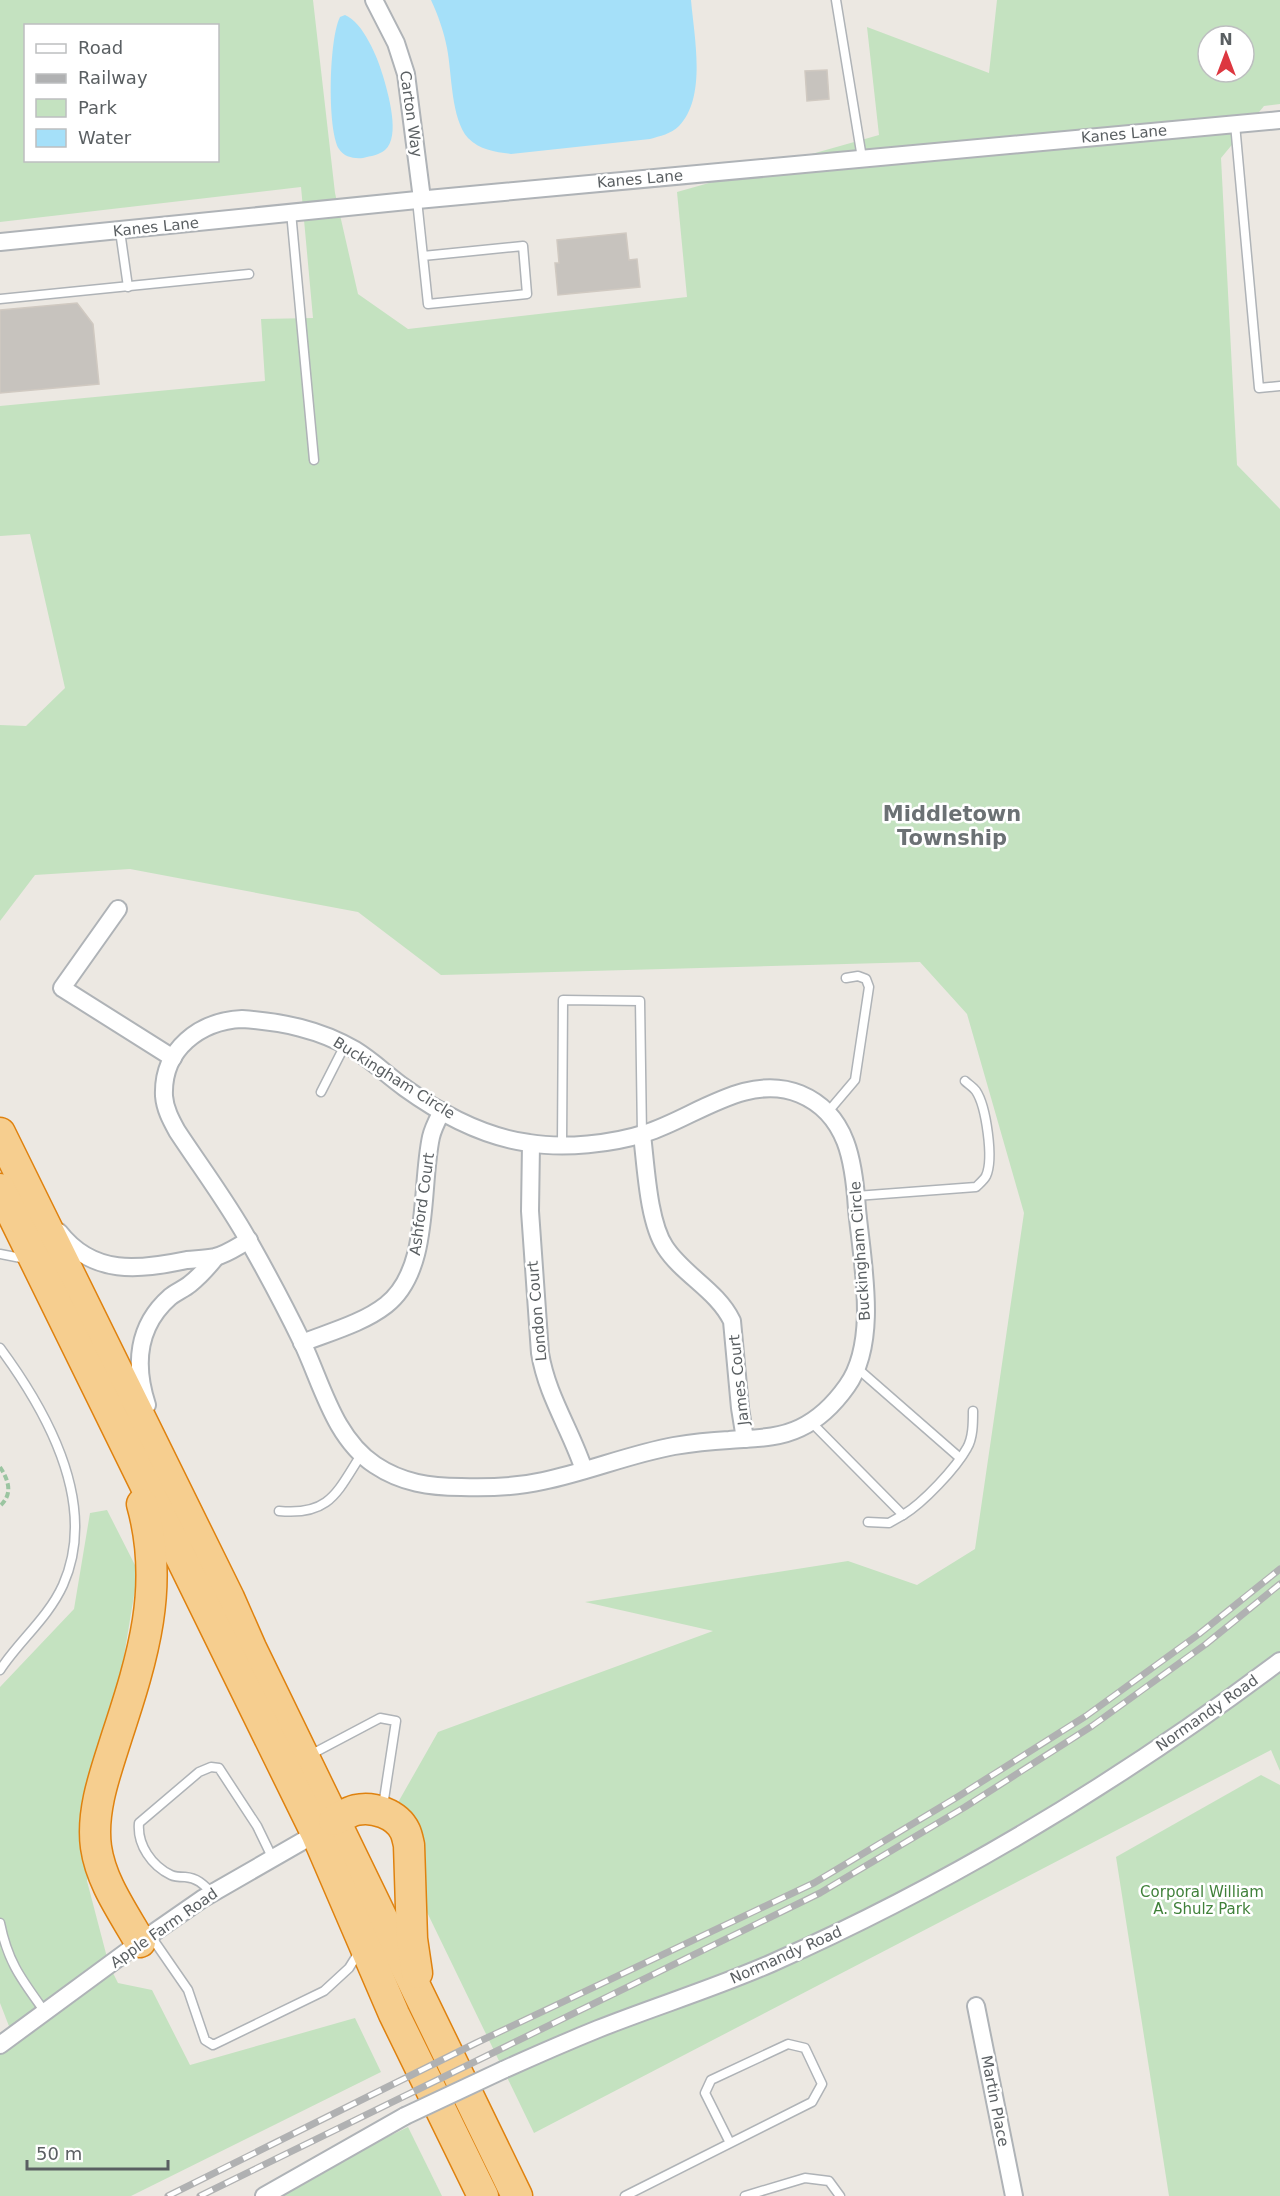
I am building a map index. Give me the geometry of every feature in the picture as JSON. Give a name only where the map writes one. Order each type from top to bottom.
[{"type":"highway","points":[[0,1133],[37,1262],[126,1446],[325,1828],[426,2011],[517,2196]]},
{"type":"highway","points":[[14,1188],[168,1474],[304,1758],[364,1944],[394,2014],[483,2196]]},
{"type":"highway","points":[[126,1446],[147,1521],[152,1560],[152,1590],[149,1620],[139,1670],[104,1776],[97,1807],[95,1832],[102,1870],[112,1894],[145,1939]]},
{"type":"highway","points":[[325,1828],[354,1810],[369,1809],[383,1812],[396,1820],[405,1831],[409,1845],[415,1967],[426,2011]]},
{"type":"street","name":"Carton Way","points":[[374,0],[396,43],[406,74],[419,199]]},
{"type":"street","name":"Kanes Lane","points":[[0,242],[419,199],[1280,120]]},
{"type":"street","points":[[118,909],[62,988],[172,1058]]},
{"type":"street","name":"Buckingham Circle","points":[[242,1019],[282,1022],[314,1030],[345,1045],[442,1112],[478,1129],[531,1144],[610,1142],[642,1135],[675,1123],[734,1095],[767,1089],[782,1089],[800,1094],[817,1104],[827,1113],[845,1137],[852,1157],[866,1319],[865,1342],[851,1381],[839,1396],[811,1422],[796,1430],[772,1437],[672,1447],[521,1485],[497,1487],[421,1485],[403,1480],[380,1468],[361,1455],[347,1439],[302,1343],[249,1240],[177,1131],[167,1112],[164,1096],[165,1077],[172,1058],[196,1032],[214,1023],[242,1019]]},
{"type":"street","name":"Ashford Court","points":[[302,1343],[378,1311],[395,1298],[406,1283],[418,1244],[431,1135],[442,1112]]},
{"type":"street","name":"James Court","points":[[642,1135],[654,1218],[664,1247],[714,1296],[728,1312],[732,1321],[745,1439]]},
{"type":"street","name":"London Court","points":[[531,1144],[530,1210],[543,1374],[584,1470]]},
{"type":"street","points":[[14,1188],[67,1243],[82,1254],[104,1264],[131,1268],[158,1267],[216,1257],[249,1240]]},
{"type":"street","points":[[168,1474],[141,1387],[142,1340],[159,1308],[203,1273],[216,1257]]},
{"type":"street","name":"Normandy Road","points":[[264,2196],[405,2116],[503,2070],[599,2029],[771,1964],[945,1877],[1090,1793],[1239,1691],[1280,1660]]},
{"type":"street","name":"Apple Farm Road","points":[[0,2045],[212,1893],[325,1828]]},
{"type":"street","name":"Martin Place","points":[[976,2006],[1014,2196]]},
{"type":"lane","points":[[836,0],[862,158]]},
{"type":"lane","points":[[1235,124],[1259,388],[1280,386]]},
{"type":"lane","points":[[419,199],[423,256],[428,304],[527,294],[523,246],[423,256]]},
{"type":"lane","points":[[291,212],[314,460]]},
{"type":"lane","points":[[120,231],[128,287]]},
{"type":"lane","points":[[0,299],[249,274]]},
{"type":"lane","points":[[827,1113],[855,1080],[869,987],[866,979],[858,975],[846,978]]},
{"type":"lane","points":[[562,1144],[563,1000],[640,1001],[642,1135]]},
{"type":"lane","points":[[321,1092],[345,1045]]},
{"type":"lane","points":[[856,1196],[976,1187],[986,1177],[989,1140],[981,1103],[975,1091],[965,1081]]},
{"type":"lane","points":[[0,1254],[37,1262]]},
{"type":"lane","points":[[0,1348],[39,1405],[54,1440],[74,1503],[76,1536],[71,1563],[50,1609],[0,1670]]},
{"type":"lane","points":[[857,1368],[960,1458]]},
{"type":"lane","points":[[868,1522],[889,1523],[914,1509],[968,1446],[973,1425],[973,1411]]},
{"type":"lane","points":[[811,1422],[903,1515]]},
{"type":"lane","points":[[279,1511],[292,1513],[313,1509],[332,1499],[361,1455]]},
{"type":"lane","points":[[304,1758],[380,1718],[396,1721],[382,1801],[383,1812]]},
{"type":"lane","points":[[212,1893],[200,1881],[190,1877],[173,1876],[153,1862],[144,1849],[138,1832],[139,1823],[200,1772],[211,1767],[219,1768],[257,1826],[273,1859]]},
{"type":"lane","points":[[0,1923],[4,1943],[14,1969],[45,2013]]},
{"type":"lane","points":[[145,1939],[188,1990],[205,2040],[213,2045],[324,1991],[349,1968],[364,1944]]},
{"type":"lane","points":[[625,2196],[812,2102],[822,2084],[805,2048],[788,2044],[711,2080],[705,2093],[730,2143]]},
{"type":"lane","points":[[745,2196],[805,2178],[829,2181],[840,2196]]},
{"type":"path","points":[[0,1467],[9,1486],[8,1494],[0,1506]]},
{"type":"green space","points":[[0,0],[313,0],[335,193],[358,294],[408,329],[687,297],[677,192],[879,135],[867,27],[989,73],[997,0],[1280,0],[1280,104],[1264,106],[1221,158],[1237,465],[1280,509],[1280,1771],[1271,1750],[534,2133],[392,1840],[396,1806],[438,1732],[713,1631],[585,1602],[848,1561],[917,1585],[975,1549],[1024,1213],[967,1014],[920,962],[441,975],[358,912],[130,869],[35,875],[0,921],[0,725],[26,726],[65,688],[30,534],[0,536],[0,406],[265,381],[261,319],[313,318],[301,187],[0,222]]},
{"type":"green space","points":[[107,1510],[138,1571],[87,1881],[109,1965],[118,1983],[152,1990],[190,2065],[355,2018],[381,2072],[131,2196],[0,2196],[0,2050],[14,2039],[0,2003],[0,1687],[74,1609],[90,1513]]},
{"type":"green space","name":"Corporal William A. Shulz Park","points":[[1261,1775],[1280,1785],[1280,2196],[1169,2196],[1116,1857]]},
{"type":"green space","points":[[408,2127],[442,2196],[282,2196],[334,2163]]},
{"type":"water","points":[[431,0],[691,0],[697,66],[693,99],[688,114],[676,129],[650,139],[511,154],[483,148],[468,138],[458,120],[446,42]]},
{"type":"water","points":[[345,15],[358,25],[374,51],[381,68],[392,114],[390,144],[380,153],[363,158],[350,157],[341,152],[335,138],[333,123],[331,83],[334,44],[340,17]]},
{"type":"building","points":[[827,70],[829,99],[807,101],[805,71]]},
{"type":"building","points":[[626,233],[629,260],[637,259],[640,287],[558,295],[555,263],[559,263],[557,240]]},
{"type":"building","points":[[77,303],[93,324],[99,384],[0,393],[0,310]]},
{"type":"railway","points":[[168,2196],[476,2043],[814,1883],[1086,1716],[1199,1634],[1280,1569]]},
{"type":"railway","points":[[200,2196],[820,1893],[965,1807],[1092,1726],[1206,1644],[1280,1584]]},
{"type":"district","name":"Middletown Township","points":[[952,826]]}]
